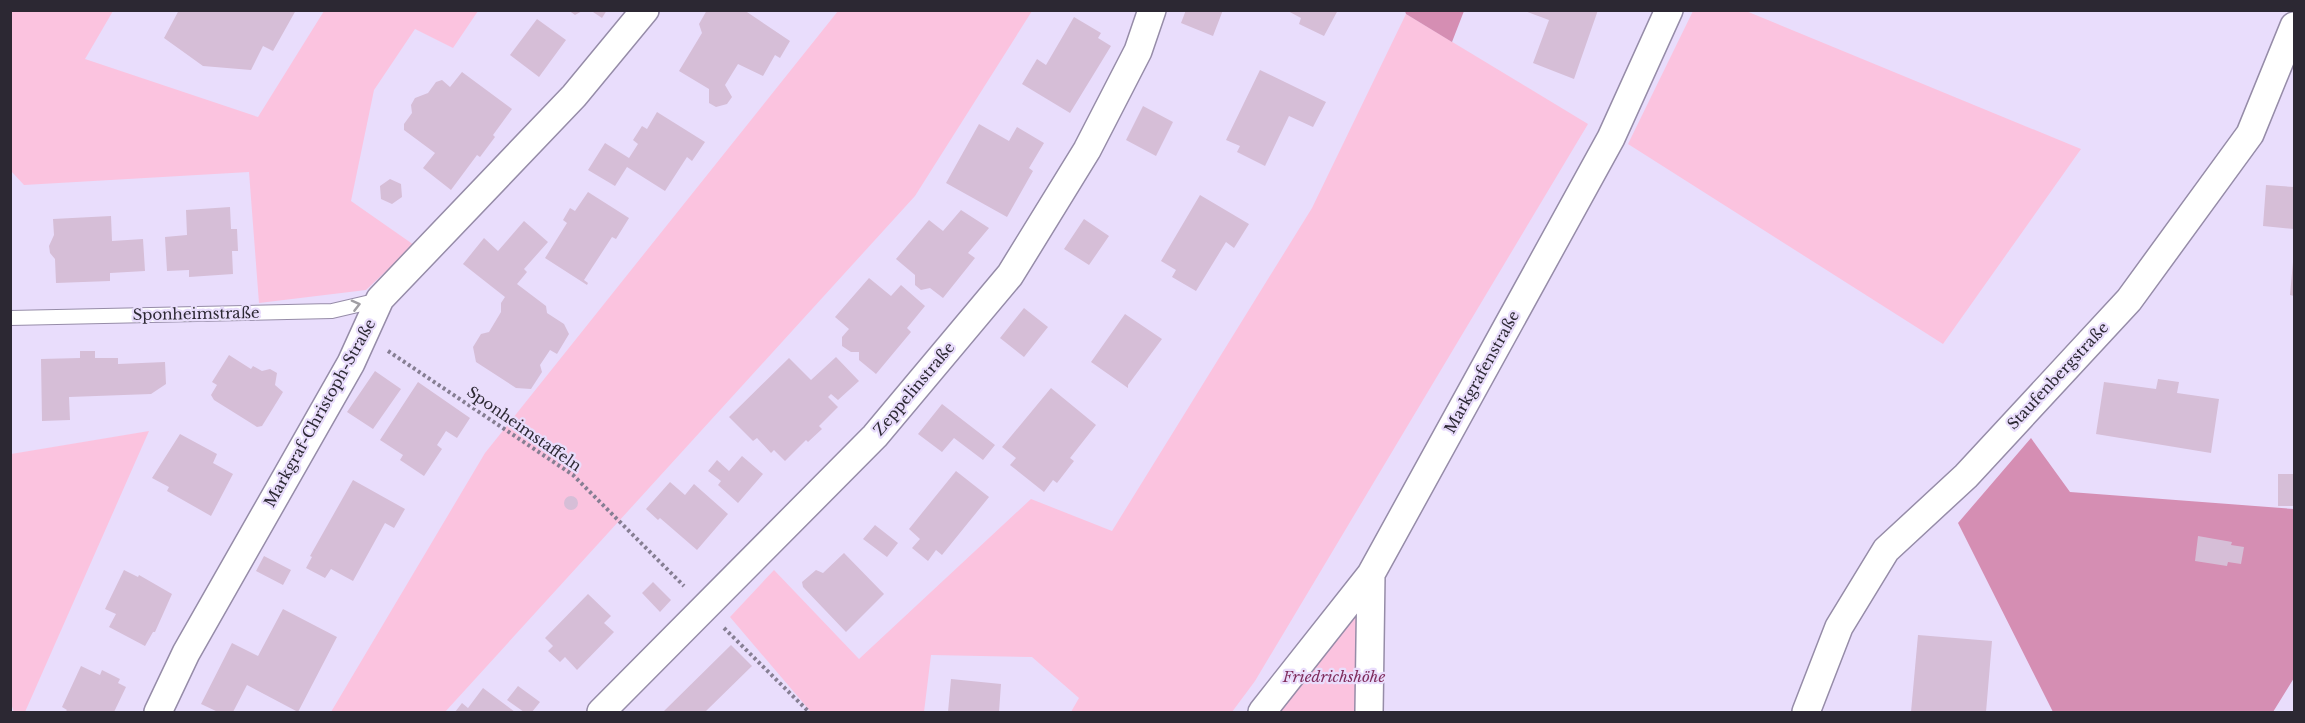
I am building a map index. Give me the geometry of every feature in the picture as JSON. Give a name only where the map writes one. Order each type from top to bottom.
[{"type":"street","name":"Markgraf-Christoph-Straße","points":[[158,712],[186,653],[366,336],[380,299],[574,96],[645,10]]},
{"type":"street","name":"Zeppelinstraße","points":[[601,712],[706,609],[875,436],[1010,275],[1087,150],[1138,51],[1152,10]]},
{"type":"street","name":"Markgrafenstraße","points":[[1262,712],[1371,574],[1611,138],[1669,10]]},
{"type":"street","name":"Staufenbergstraße","points":[[1806,712],[1839,627],[1886,550],[1966,476],[2129,300],[2250,134],[2295,26]]},
{"type":"street","points":[[1369,712],[1371,574]]},
{"type":"lane","name":"Sponheimstraße","points":[[10,318],[332,311],[380,299]]},
{"type":"path","name":"Sponheimstaffeln","points":[[366,336],[573,476],[706,609]]},
{"type":"path","points":[[739,644],[809,712]]},
{"type":"green space","points":[[11,11],[113,11],[85,59],[258,117],[324,11],[478,11],[453,48],[415,29],[374,90],[351,201],[414,245],[366,290],[259,303],[249,172],[24,185],[11,171]]},
{"type":"green space","points":[[838,11],[1032,11],[915,196],[445,712],[331,712],[485,453]]},
{"type":"green space","points":[[1693,11],[1746,11],[2081,149],[1943,344],[1628,144]]},
{"type":"green space","points":[[1406,14],[1588,124],[1255,681],[1232,712],[1071,712],[1079,698],[1032,657],[931,655],[924,712],[811,712],[730,617],[774,570],[859,659],[1031,499],[1112,531],[1312,208]]},
{"type":"green space","points":[[149,431],[25,712],[14,712],[10,701],[11,454]]},
{"type":"green space","name":"Friedrichshöhe","points":[[1371,574],[1369,712],[1262,712]]},
{"type":"shaded area","points":[[1405,10],[1464,11],[1452,42],[1406,14]]},
{"type":"shaded area","points":[[2031,438],[2070,492],[2294,509],[2294,678],[2273,712],[2053,712],[1958,523]]},
{"type":"building","points":[[179,10],[296,10],[273,51],[263,46],[251,70],[203,66],[164,38]]},
{"type":"building","points":[[568,10],[584,10],[575,15]]},
{"type":"building","points":[[590,10],[607,10],[602,18]]},
{"type":"building","points":[[707,10],[744,10],[790,41],[780,58],[775,55],[763,76],[738,64],[725,85],[732,97],[727,104],[716,107],[709,103],[709,89],[679,71],[702,33],[699,24]]},
{"type":"building","points":[[1186,10],[1223,10],[1213,36],[1181,23]]},
{"type":"building","points":[[1286,10],[1338,10],[1324,36],[1299,24],[1301,18]]},
{"type":"building","points":[[1522,10],[1598,10],[1574,79],[1533,63],[1549,20]]},
{"type":"building","points":[[1074,17],[1101,33],[1098,38],[1111,46],[1070,113],[1022,84],[1037,59],[1046,65]]},
{"type":"building","points":[[537,19],[566,40],[539,77],[510,55]]},
{"type":"building","points":[[1260,70],[1326,102],[1313,127],[1289,116],[1265,166],[1237,152],[1240,146],[1226,140]]},
{"type":"building","points":[[462,72],[512,109],[480,157],[477,155],[451,190],[423,168],[435,153],[404,130],[404,124],[412,113],[411,105],[415,98],[428,93],[436,82],[442,80],[450,87]]},
{"type":"building","points":[[1143,106],[1173,122],[1156,156],[1126,140]]},
{"type":"building","points":[[657,112],[705,142],[692,161],[687,157],[665,191],[627,167],[615,186],[588,170],[605,143],[629,158],[638,144],[633,140],[642,126],[647,129]]},
{"type":"building","points":[[979,124],[1009,141],[1017,127],[1044,143],[1029,168],[1033,171],[1007,217],[946,183]]},
{"type":"building","points":[[390,179],[401,184],[402,197],[392,204],[381,199],[380,186]]},
{"type":"building","points":[[2266,185],[2294,187],[2294,229],[2263,226]]},
{"type":"building","points":[[588,192],[629,218],[616,239],[612,237],[584,280],[588,283],[587,285],[545,258],[567,223],[563,220],[570,208],[575,211]]},
{"type":"building","points":[[1200,195],[1249,224],[1234,248],[1226,242],[1196,291],[1172,277],[1176,270],[1161,261]]},
{"type":"building","points":[[230,207],[231,229],[237,229],[238,251],[232,251],[233,274],[189,277],[189,270],[167,271],[165,237],[187,235],[186,210]]},
{"type":"building","points":[[961,210],[989,228],[968,253],[975,258],[943,298],[930,288],[921,290],[915,285],[915,275],[896,259],[929,220],[943,231]]},
{"type":"building","points":[[111,216],[112,241],[143,239],[145,271],[110,273],[110,281],[56,283],[55,259],[50,253],[49,246],[54,235],[53,219]]},
{"type":"building","points":[[1084,219],[1109,236],[1089,265],[1064,249]]},
{"type":"building","points":[[524,221],[548,242],[524,269],[527,272],[517,284],[546,306],[547,313],[564,324],[569,334],[557,354],[550,350],[540,365],[542,372],[531,389],[516,388],[476,362],[473,347],[481,334],[489,332],[501,312],[501,303],[505,297],[463,264],[484,238],[498,251]]},
{"type":"building","points":[[2294,263],[2294,296],[2290,295]]},
{"type":"building","points":[[869,278],[891,296],[901,285],[925,306],[907,328],[911,332],[876,374],[859,360],[859,352],[851,352],[842,346],[842,337],[849,329],[835,317]]},
{"type":"building","points":[[1024,308],[1048,327],[1024,357],[1000,338]]},
{"type":"building","points":[[1125,314],[1162,339],[1128,388],[1091,362]]},
{"type":"building","points":[[80,351],[95,351],[95,358],[118,358],[118,364],[165,362],[166,384],[151,394],[69,397],[70,420],[42,421],[41,359],[80,358]]},
{"type":"building","points":[[229,355],[251,369],[253,366],[262,371],[270,369],[277,373],[275,385],[283,392],[262,426],[257,427],[214,400],[211,395],[217,385],[212,382]]},
{"type":"building","points":[[836,357],[859,381],[838,400],[831,394],[828,397],[838,407],[819,426],[822,429],[808,442],[806,440],[785,461],[774,450],[771,453],[757,438],[753,441],[729,417],[789,358],[811,380]]},
{"type":"building","points":[[375,371],[401,389],[373,429],[347,412]]},
{"type":"building","points":[[2158,379],[2179,382],[2177,393],[2219,399],[2211,453],[2096,434],[2104,382],[2156,389]]},
{"type":"building","points":[[418,382],[470,418],[457,438],[446,431],[437,445],[442,449],[424,476],[400,460],[403,455],[380,440]]},
{"type":"building","points":[[1051,388],[1096,425],[1070,458],[1074,461],[1057,483],[1053,480],[1044,492],[1010,465],[1016,458],[1002,447]]},
{"type":"building","points":[[942,404],[995,445],[983,460],[954,438],[942,452],[918,434]]},
{"type":"building","points":[[180,434],[217,454],[213,463],[233,474],[211,516],[167,491],[169,487],[152,478]]},
{"type":"building","points":[[742,456],[763,474],[738,503],[718,485],[721,481],[708,471],[717,460],[729,471]]},
{"type":"building","points":[[956,471],[989,497],[942,555],[936,550],[928,561],[912,548],[920,539],[909,529]]},
{"type":"building","points":[[2278,474],[2294,474],[2294,506],[2278,506]]},
{"type":"building","points":[[353,480],[405,509],[394,528],[385,523],[353,581],[331,569],[325,578],[306,568],[312,557],[310,556]]},
{"type":"building","points":[[670,482],[685,495],[694,484],[728,514],[697,550],[646,509]]},
{"type":"building","points":[[571,496],[576,498],[578,503],[576,508],[571,510],[566,508],[564,503],[566,498]]},
{"type":"building","points":[[875,525],[898,543],[887,557],[863,539]]},
{"type":"building","points":[[2198,536],[2232,542],[2231,545],[2244,547],[2241,564],[2228,562],[2227,566],[2195,561]]},
{"type":"building","points":[[844,553],[884,594],[846,632],[803,587],[802,582],[816,570],[823,573]]},
{"type":"building","points":[[264,556],[291,570],[283,585],[256,571]]},
{"type":"building","points":[[124,570],[138,577],[139,575],[172,594],[155,632],[145,646],[109,627],[116,614],[105,609]]},
{"type":"building","points":[[653,582],[671,600],[660,612],[642,593]]},
{"type":"building","points":[[588,594],[611,616],[604,623],[614,632],[577,670],[565,657],[560,662],[548,651],[553,646],[545,638]]},
{"type":"building","points":[[283,609],[337,637],[298,712],[247,685],[233,712],[218,712],[201,704],[232,643],[258,656]]},
{"type":"building","points":[[1918,635],[1992,641],[1986,712],[1911,712]]},
{"type":"building","points":[[731,645],[752,666],[705,712],[663,712]]},
{"type":"building","points":[[81,666],[100,675],[102,670],[120,679],[118,683],[126,687],[114,712],[65,712],[67,710],[62,707]]},
{"type":"building","points":[[951,679],[1001,684],[999,712],[948,712]]},
{"type":"building","points":[[518,686],[540,702],[532,712],[524,712],[507,700]]},
{"type":"building","points":[[483,688],[515,712],[455,712],[462,703],[468,708]]}]
